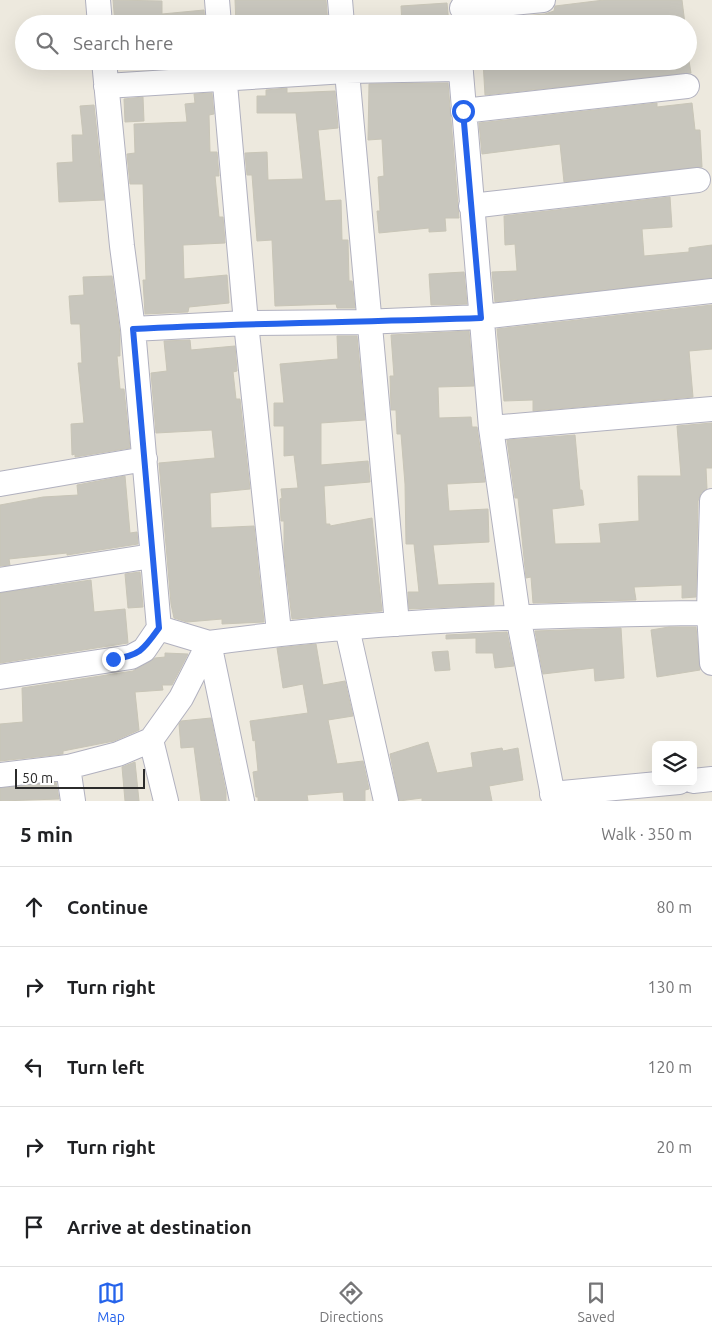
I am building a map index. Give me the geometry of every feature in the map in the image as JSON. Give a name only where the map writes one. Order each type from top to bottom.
[{"type":"street","points":[[98,0],[99,15]]},
{"type":"street","points":[[217,0],[219,15]]},
{"type":"street","points":[[340,0],[341,15]]},
{"type":"street","points":[[461,11],[543,0]]},
{"type":"street","points":[[0,677],[130,657],[144,650],[159,628],[133,329],[122,246],[105,70]]},
{"type":"street","points":[[106,86],[224,70],[246,323],[279,632]]},
{"type":"street","points":[[346,70],[397,624]]},
{"type":"street","points":[[460,70],[490,428],[518,616],[553,798],[652,785]]},
{"type":"street","points":[[463,111],[687,86]]},
{"type":"street","points":[[471,206],[698,180]]},
{"type":"street","points":[[133,329],[246,323],[370,322],[481,318],[712,292]]},
{"type":"street","points":[[490,428],[712,409]]},
{"type":"street","points":[[0,484],[145,459]]},
{"type":"street","points":[[712,501],[709,613],[712,663]]},
{"type":"street","points":[[0,580],[152,556]]},
{"type":"street","points":[[159,628],[209,643],[279,632],[518,616],[709,613]]},
{"type":"street","points":[[347,628],[386,801]]},
{"type":"street","points":[[0,775],[68,766],[118,754],[150,740],[181,698],[209,643]]},
{"type":"street","points":[[209,643],[242,801]]},
{"type":"street","points":[[150,740],[166,801]]},
{"type":"street","points":[[68,766],[73,801]]},
{"type":"street","points":[[697,781],[712,779]]},
{"type":"building","points":[[113,0],[162,1],[162,14],[204,10],[204,15],[114,15]]},
{"type":"building","points":[[235,0],[326,0],[327,15],[236,15]]},
{"type":"building","points":[[604,0],[682,0],[684,15],[534,15],[554,11],[555,6]]},
{"type":"building","points":[[447,3],[448,15],[402,15],[401,6]]},
{"type":"building","points":[[484,70],[690,70],[691,73],[485,95]]},
{"type":"building","points":[[448,83],[459,218],[445,218],[446,231],[429,232],[429,228],[379,233],[377,211],[380,211],[378,177],[384,176],[382,139],[368,140],[369,84]]},
{"type":"building","points":[[287,88],[287,93],[335,91],[338,128],[318,130],[325,201],[341,200],[342,240],[348,240],[349,281],[352,281],[355,308],[337,308],[336,304],[275,306],[272,240],[257,241],[252,175],[247,175],[245,153],[267,152],[268,180],[303,179],[296,113],[257,113],[257,96],[266,96],[266,90]]},
{"type":"building","points":[[212,93],[214,114],[209,115],[210,152],[217,152],[219,176],[215,176],[219,217],[223,217],[225,243],[183,245],[184,279],[227,275],[229,303],[189,307],[188,312],[145,314],[143,280],[146,280],[143,184],[130,184],[127,154],[135,153],[134,124],[187,122],[185,104],[195,103],[194,94]]},
{"type":"building","points":[[143,97],[144,121],[125,122],[124,99]]},
{"type":"building","points":[[657,103],[657,107],[692,103],[695,130],[700,130],[702,167],[564,182],[560,144],[482,154],[479,123]]},
{"type":"building","points":[[94,105],[104,200],[59,202],[57,163],[73,162],[72,135],[83,135],[80,106]]},
{"type":"building","points":[[670,197],[672,227],[642,229],[644,256],[689,252],[689,248],[712,245],[712,278],[495,302],[492,272],[517,271],[515,244],[505,245],[504,216]]},
{"type":"building","points":[[464,272],[467,304],[431,305],[429,274]]},
{"type":"building","points":[[112,276],[120,334],[120,356],[117,356],[120,389],[124,389],[130,448],[75,457],[75,454],[72,455],[71,424],[84,423],[78,363],[82,363],[80,324],[71,324],[69,296],[84,295],[83,277]]},
{"type":"building","points":[[712,305],[712,349],[689,351],[693,397],[533,411],[533,400],[504,401],[497,329]]},
{"type":"building","points":[[469,331],[474,386],[438,387],[439,418],[471,417],[472,427],[477,427],[485,482],[447,484],[449,511],[488,509],[489,542],[433,545],[438,585],[494,583],[494,605],[409,609],[408,592],[419,592],[414,544],[406,544],[405,484],[401,434],[397,434],[396,410],[391,410],[390,376],[394,376],[391,335]]},
{"type":"building","points":[[337,336],[357,336],[365,420],[321,423],[321,465],[368,461],[370,482],[324,486],[326,524],[330,524],[330,526],[372,518],[382,611],[292,619],[284,553],[284,521],[281,521],[280,499],[282,498],[281,489],[298,488],[294,455],[284,456],[284,426],[274,426],[274,403],[284,403],[280,364],[338,359]]},
{"type":"building","points":[[190,340],[191,350],[235,346],[237,371],[233,372],[236,399],[240,399],[250,489],[210,493],[211,528],[254,526],[264,622],[222,624],[222,619],[187,622],[174,618],[171,604],[159,463],[215,458],[212,430],[156,433],[151,373],[167,371],[164,341]]},
{"type":"building","points":[[712,423],[712,468],[706,468],[707,489],[701,493],[698,501],[696,597],[682,598],[682,585],[634,587],[636,600],[533,603],[531,577],[526,578],[518,498],[515,498],[507,440],[575,435],[580,490],[582,490],[584,505],[552,509],[555,544],[601,543],[599,524],[639,521],[638,476],[681,476],[677,426]]},
{"type":"building","points":[[125,476],[130,533],[137,532],[138,544],[67,555],[67,553],[9,559],[10,565],[0,566],[0,505],[43,497],[78,495],[77,485]]},
{"type":"building","points":[[140,572],[143,607],[128,608],[125,574]]},
{"type":"building","points":[[91,580],[94,612],[125,609],[128,643],[0,663],[0,593]]},
{"type":"building","points":[[669,627],[696,627],[700,670],[657,677],[651,630]]},
{"type":"building","points":[[621,628],[624,678],[595,681],[594,668],[543,674],[535,631]]},
{"type":"building","points":[[507,632],[514,666],[495,668],[493,653],[476,653],[476,638],[446,639],[446,635]]},
{"type":"building","points":[[316,644],[323,685],[345,681],[353,716],[328,720],[337,764],[363,761],[369,789],[365,790],[365,801],[344,801],[343,792],[307,795],[308,801],[258,801],[253,772],[258,771],[255,740],[253,741],[250,721],[308,713],[303,684],[283,688],[277,648]]},
{"type":"building","points":[[448,651],[450,670],[435,671],[432,652]]},
{"type":"building","points":[[165,653],[188,654],[172,685],[162,685],[163,690],[135,692],[139,730],[114,741],[63,751],[63,754],[0,761],[0,724],[23,722],[22,688],[133,671],[155,658],[165,657]]},
{"type":"building","points":[[211,718],[226,792],[226,801],[201,801],[194,747],[181,748],[179,724],[181,721]]},
{"type":"building","points":[[428,742],[437,773],[473,767],[471,753],[502,748],[503,751],[518,748],[523,780],[489,786],[492,801],[422,801],[422,798],[399,801],[390,754]]},
{"type":"building","points":[[135,762],[139,801],[125,801],[122,767]]},
{"type":"building","points":[[56,782],[59,799],[0,801],[0,788]]},
{"type":"route","points":[[113,659],[130,657],[144,650],[159,628],[133,329],[246,323],[370,322],[481,318],[463,111]]}]
